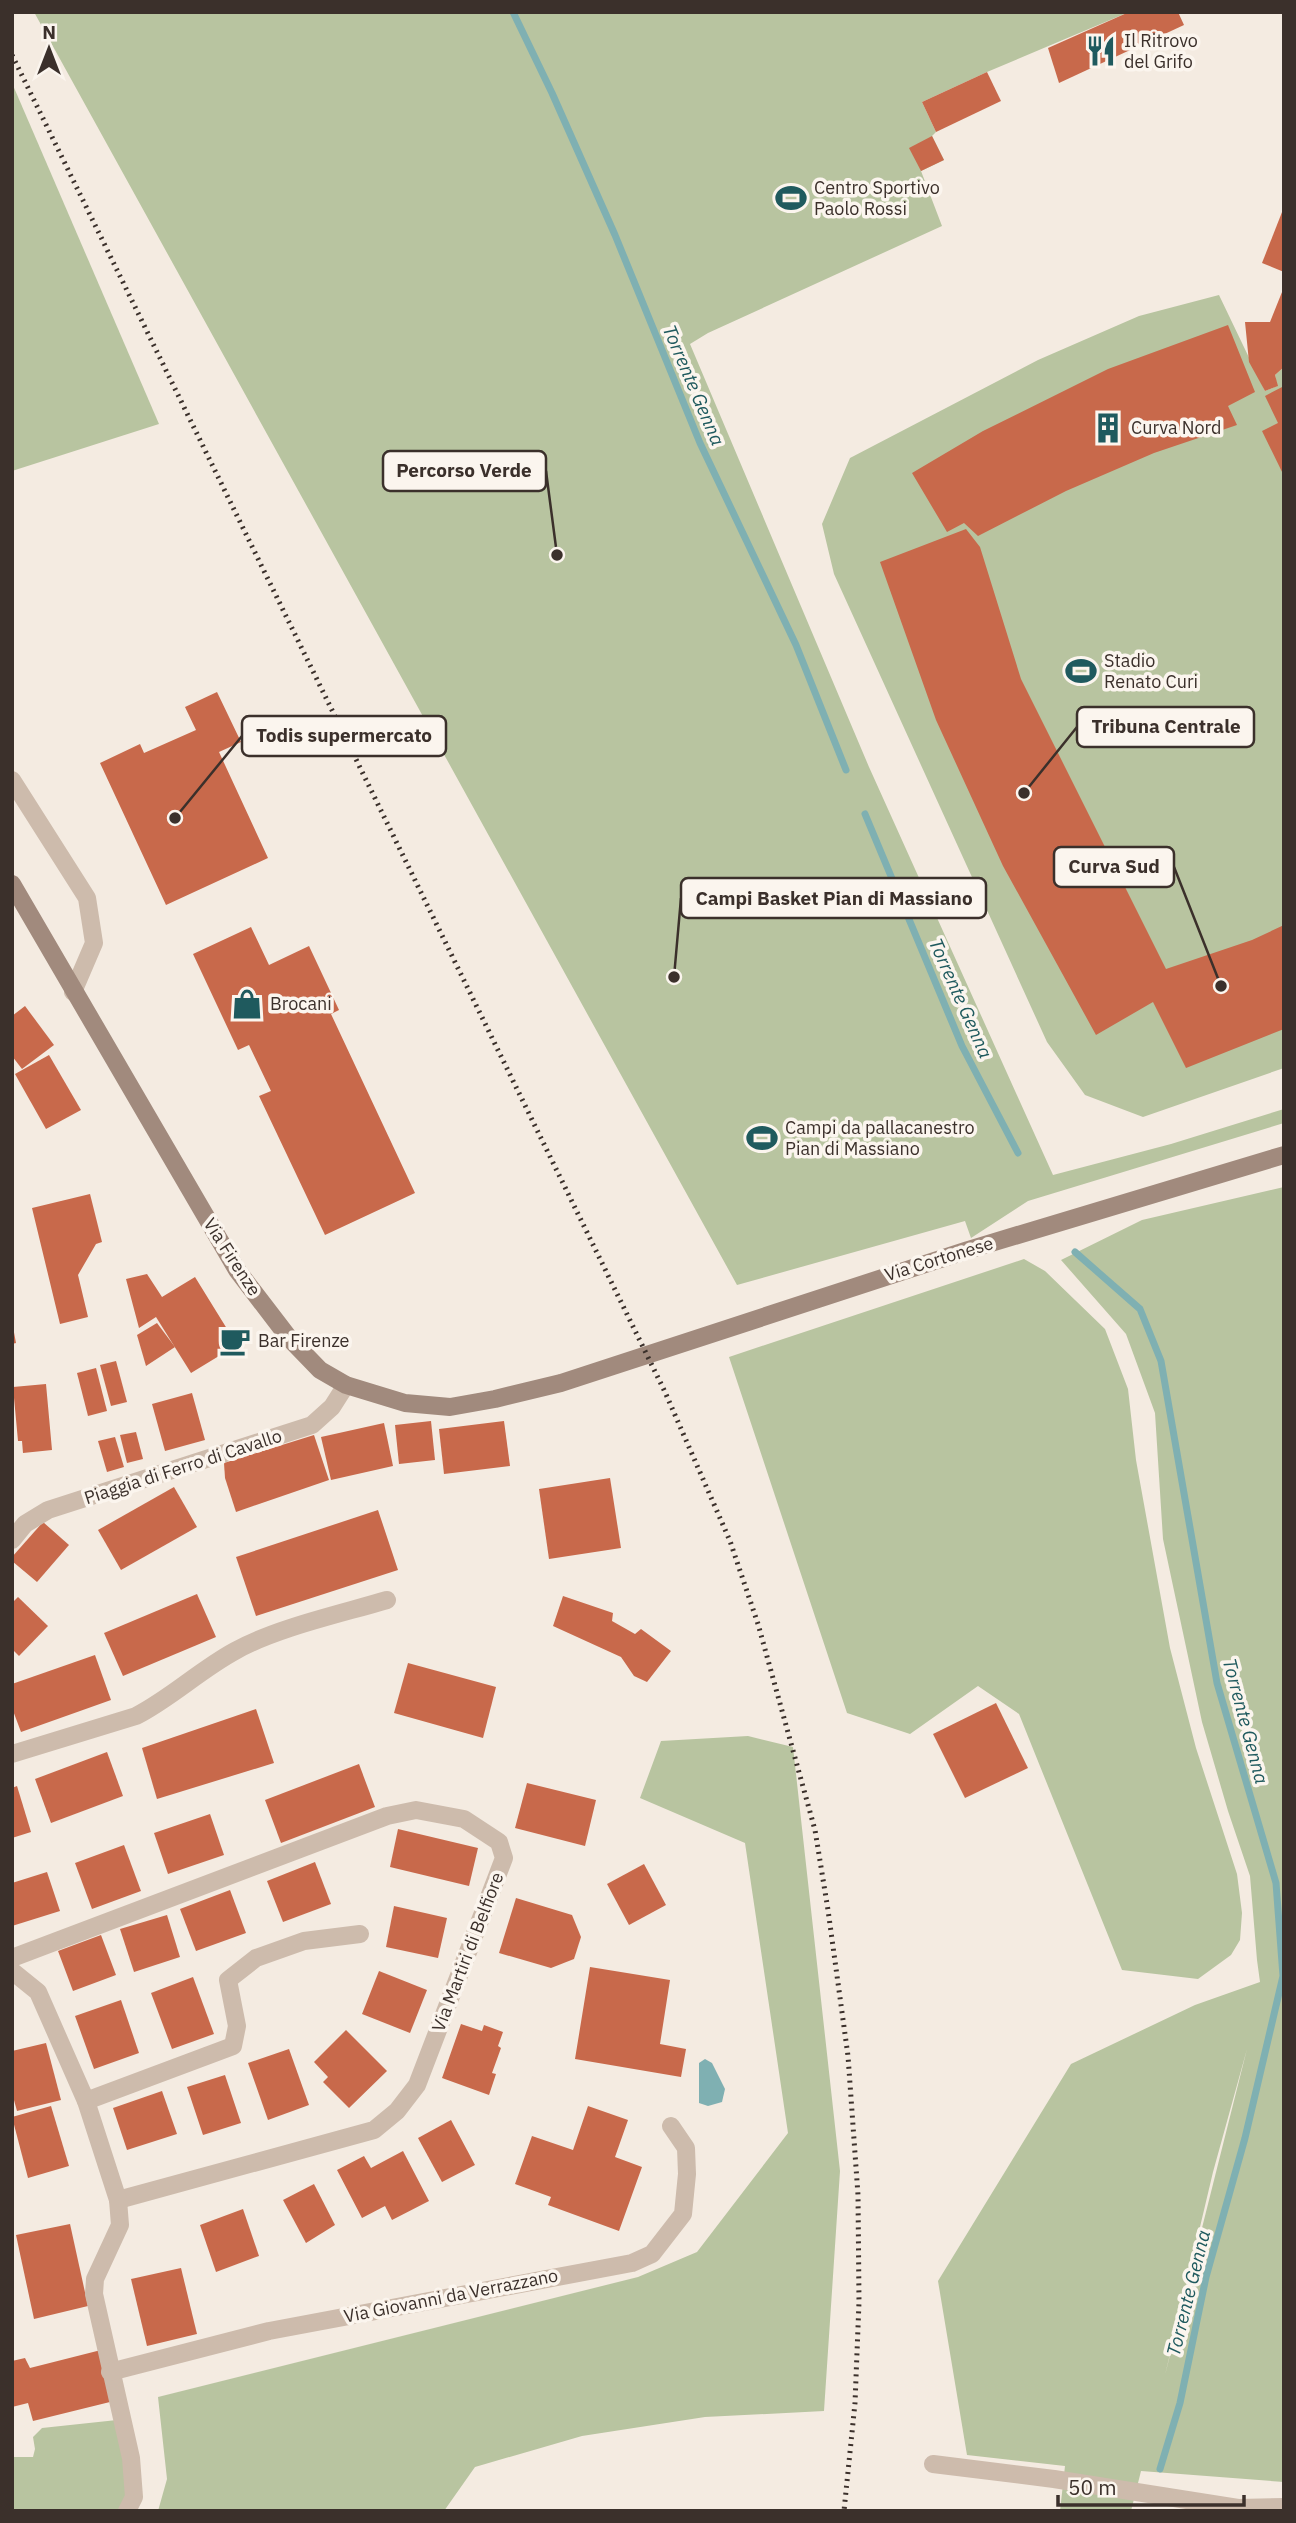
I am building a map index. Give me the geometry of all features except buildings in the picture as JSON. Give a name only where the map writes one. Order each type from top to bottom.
[{"type":"main road","name":"Via Firenze","points":[[12,884],[237,1270],[289,1338],[320,1370],[346,1385],[405,1403],[450,1407],[508,1396],[597,1371]]},
{"type":"main road","name":"Via Cortonese","points":[[597,1371],[943,1258],[1284,1155]]},
{"type":"street","points":[[12,780],[87,898],[94,943],[73,992]]},
{"type":"street","name":"Piaggia di Ferro di Cavallo","points":[[12,1540],[25,1524],[48,1510],[312,1425],[332,1407],[346,1385]]},
{"type":"street","points":[[12,1754],[136,1716],[155,1706],[233,1652],[258,1639],[387,1600]]},
{"type":"street","name":"Via Martiri di Belfiore","points":[[12,1958],[387,1816],[416,1810],[464,1819],[499,1842],[504,1858],[459,1981],[417,2085],[397,2111],[374,2130],[118,2200]]},
{"type":"street","points":[[86,2101],[233,2046],[237,2026],[228,1980],[256,1958],[304,1941],[360,1934]]},
{"type":"street","points":[[12,1971],[38,1992],[86,2101],[118,2200],[120,2225],[96,2279],[94,2294],[131,2458],[134,2497],[127,2511]]},
{"type":"street","name":"Via Giovanni da Verrazzano","points":[[110,2372],[268,2331],[632,2263],[652,2254],[683,2214],[687,2174],[686,2148],[671,2126]]},
{"type":"street","points":[[933,2464],[1054,2479],[1090,2487],[1238,2508],[1284,2507]]},
{"type":"green space","points":[[34,12],[1129,12],[922,102],[936,132],[932,136],[944,160],[921,171],[942,226],[708,333],[690,344],[869,767],[1053,1175],[1171,1144],[1284,1109],[1284,1123],[1028,1201],[971,1238],[965,1221],[737,1285]]},
{"type":"green space","points":[[12,83],[159,424],[12,471]]},
{"type":"green space","name":"Stadio Renato Curi","points":[[1219,295],[1265,391],[1277,386],[1275,375],[1284,367],[1284,1068],[1143,1117],[1085,1095],[1047,1042],[834,574],[822,524],[850,458],[1038,360],[1139,316]]},
{"type":"green space","points":[[1284,1187],[1284,2482],[1141,2471],[1131,2511],[1060,2511],[1065,2466],[967,2455],[938,2281],[1071,2064],[1195,2005],[1260,1982],[1250,1876],[1202,1722],[1163,1539],[1155,1413],[1126,1334],[1061,1260],[1142,1220]],"holes":[[[1247,2049],[1165,2375],[1213,2172]]]},
{"type":"green space","points":[[1024,1259],[1045,1271],[1105,1329],[1128,1389],[1136,1460],[1170,1648],[1196,1748],[1237,1874],[1242,1913],[1240,1940],[1231,1955],[1198,1979],[1122,1970],[1019,1714],[978,1686],[910,1734],[847,1713],[729,1357]]},
{"type":"green space","points":[[748,1736],[793,1747],[840,2171],[824,2411],[705,2417],[582,2436],[475,2467],[444,2511],[158,2511],[167,2479],[158,2397],[638,2277],[697,2252],[788,2133],[745,1843],[640,1798],[661,1741]]},
{"type":"green space","points":[[117,2420],[130,2495],[120,2511],[12,2511],[12,2457],[33,2457],[33,2437],[42,2428]]},
{"type":"water","points":[[705,2059],[712,2063],[725,2089],[722,2102],[708,2106],[699,2103],[699,2063]]},
{"type":"waterway","name":"Torrente Genna","points":[[513,12],[615,235],[700,443],[796,645],[846,770]]},
{"type":"waterway","name":"Torrente Genna","points":[[865,814],[962,1046],[1018,1153]]},
{"type":"waterway","name":"Torrente Genna","points":[[1075,1252],[1140,1309],[1161,1361],[1217,1683],[1276,1883],[1283,1976],[1245,2138],[1206,2277],[1180,2403],[1160,2469]]},
{"type":"railway","points":[[12,55],[665,1392],[730,1541],[758,1624],[815,1830],[848,2056],[858,2195],[859,2302],[855,2403],[844,2511]]},
{"type":"place","name":"Il Ritrovo del Grifo","points":[[1101,51]]},
{"type":"place","name":"Centro Sportivo Paolo Rossi","points":[[791,198]]},
{"type":"place","name":"Curva Nord","points":[[1108,428]]},
{"type":"place","name":"Percorso Verde","points":[[557,555]]},
{"type":"place","name":"Stadio Renato Curi","points":[[1081,671]]},
{"type":"place","name":"Tribuna Centrale","points":[[1024,793]]},
{"type":"place","name":"Todis supermercato","points":[[175,818]]},
{"type":"place","name":"Campi Basket Pian di Massiano","points":[[674,977]]},
{"type":"place","name":"Curva Sud","points":[[1221,986]]},
{"type":"place","name":"Brocani","points":[[247,1004]]},
{"type":"place","name":"Campi da pallacanestro Pian di Massiano","points":[[762,1138]]},
{"type":"place","name":"Bar Firenze","points":[[235,1341]]}]
